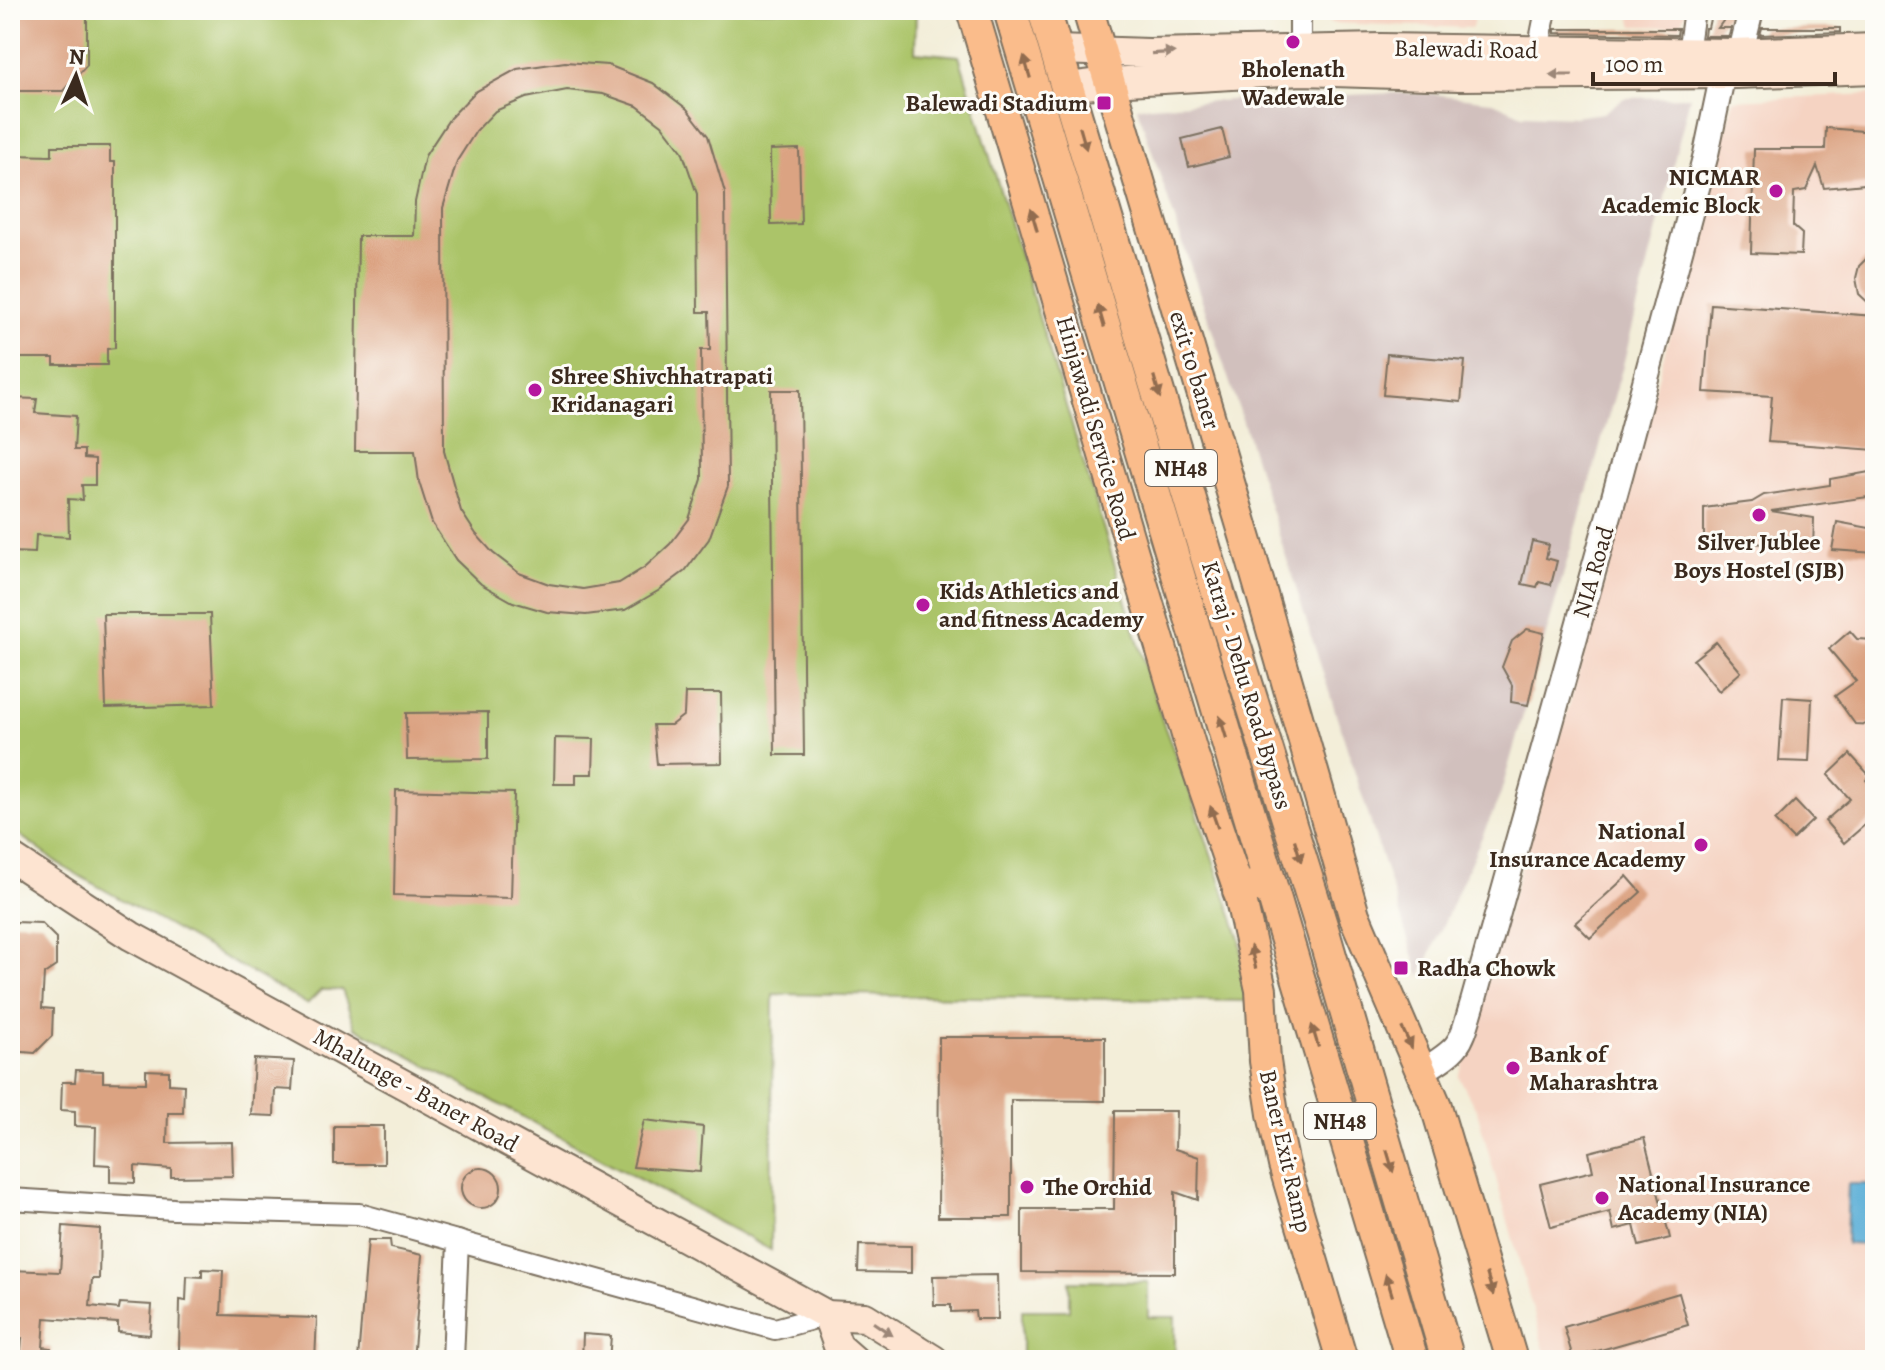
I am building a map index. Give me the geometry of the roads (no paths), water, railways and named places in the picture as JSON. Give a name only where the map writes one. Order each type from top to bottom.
[{"type":"highway","name":"Katraj - Dehu Road Bypass","points":[[1010,10],[1082,253],[1254,887],[1412,1360]]},
{"type":"highway","name":"Katraj - Dehu Road Bypass","points":[[1044,10],[1207,557],[1321,925],[1448,1360]]},
{"type":"main road","name":"Hinjawadi Service Road","points":[[972,10],[1193,755],[1254,887]]},
{"type":"main road","name":"exit to baner","points":[[1088,10],[1354,915]]},
{"type":"main road","name":"Balewadi Road","points":[[1068,87],[1302,71],[1459,76],[1732,63],[1875,48]]},
{"type":"main road","name":"Balewadi Road","points":[[1057,50],[1149,53],[1300,49],[1688,53],[1732,63],[1875,69]]},
{"type":"main road","points":[[1047,262],[1082,253]]},
{"type":"main road","name":"Mhalunge - Baner Road","points":[[10,857],[131,936],[827,1315],[865,1317],[934,1360]]},
{"type":"main road","name":"Baner Exit Ramp","points":[[1254,887],[1265,1061],[1273,1114],[1284,1165],[1342,1360]]},
{"type":"main road","points":[[1321,925],[1354,915],[1423,1071],[1512,1360]]},
{"type":"main road","points":[[827,1315],[838,1346],[854,1360]]},
{"type":"street","points":[[1300,10],[1300,49]]},
{"type":"street","points":[[1538,50],[1546,10]]},
{"type":"street","points":[[1688,53],[1694,10]]},
{"type":"street","name":"NIA Road","points":[[1423,1071],[1452,1053],[1460,1043],[1473,1002],[1706,154],[1751,10]]},
{"type":"street","points":[[10,1199],[174,1209],[359,1214],[775,1329],[827,1315]]},
{"type":"street","points":[[453,1360],[458,1241]]},
{"type":"water","points":[[1848,1184],[1874,1184],[1873,1245],[1846,1244]]},
{"type":"place","name":"Bholenath Wadewale","points":[[1293,42]]},
{"type":"place","name":"Balewadi Stadium","points":[[1104,103]]},
{"type":"place","name":"NICMAR Academic Block","points":[[1776,191]]},
{"type":"place","name":"Shree Shivchhatrapati Kridanagari","points":[[535,390]]},
{"type":"place","name":"Silver Jublee Boys Hostel (SJB)","points":[[1759,515]]},
{"type":"place","name":"Kids Athletics and and fitness Academy","points":[[923,605]]},
{"type":"place","name":"National Insurance Academy","points":[[1701,845]]},
{"type":"place","name":"Radha Chowk","points":[[1401,968]]},
{"type":"place","name":"Bank of Maharashtra","points":[[1513,1068]]},
{"type":"place","name":"The Orchid","points":[[1027,1187]]},
{"type":"place","name":"National Insurance Academy (NIA)","points":[[1602,1198]]}]
